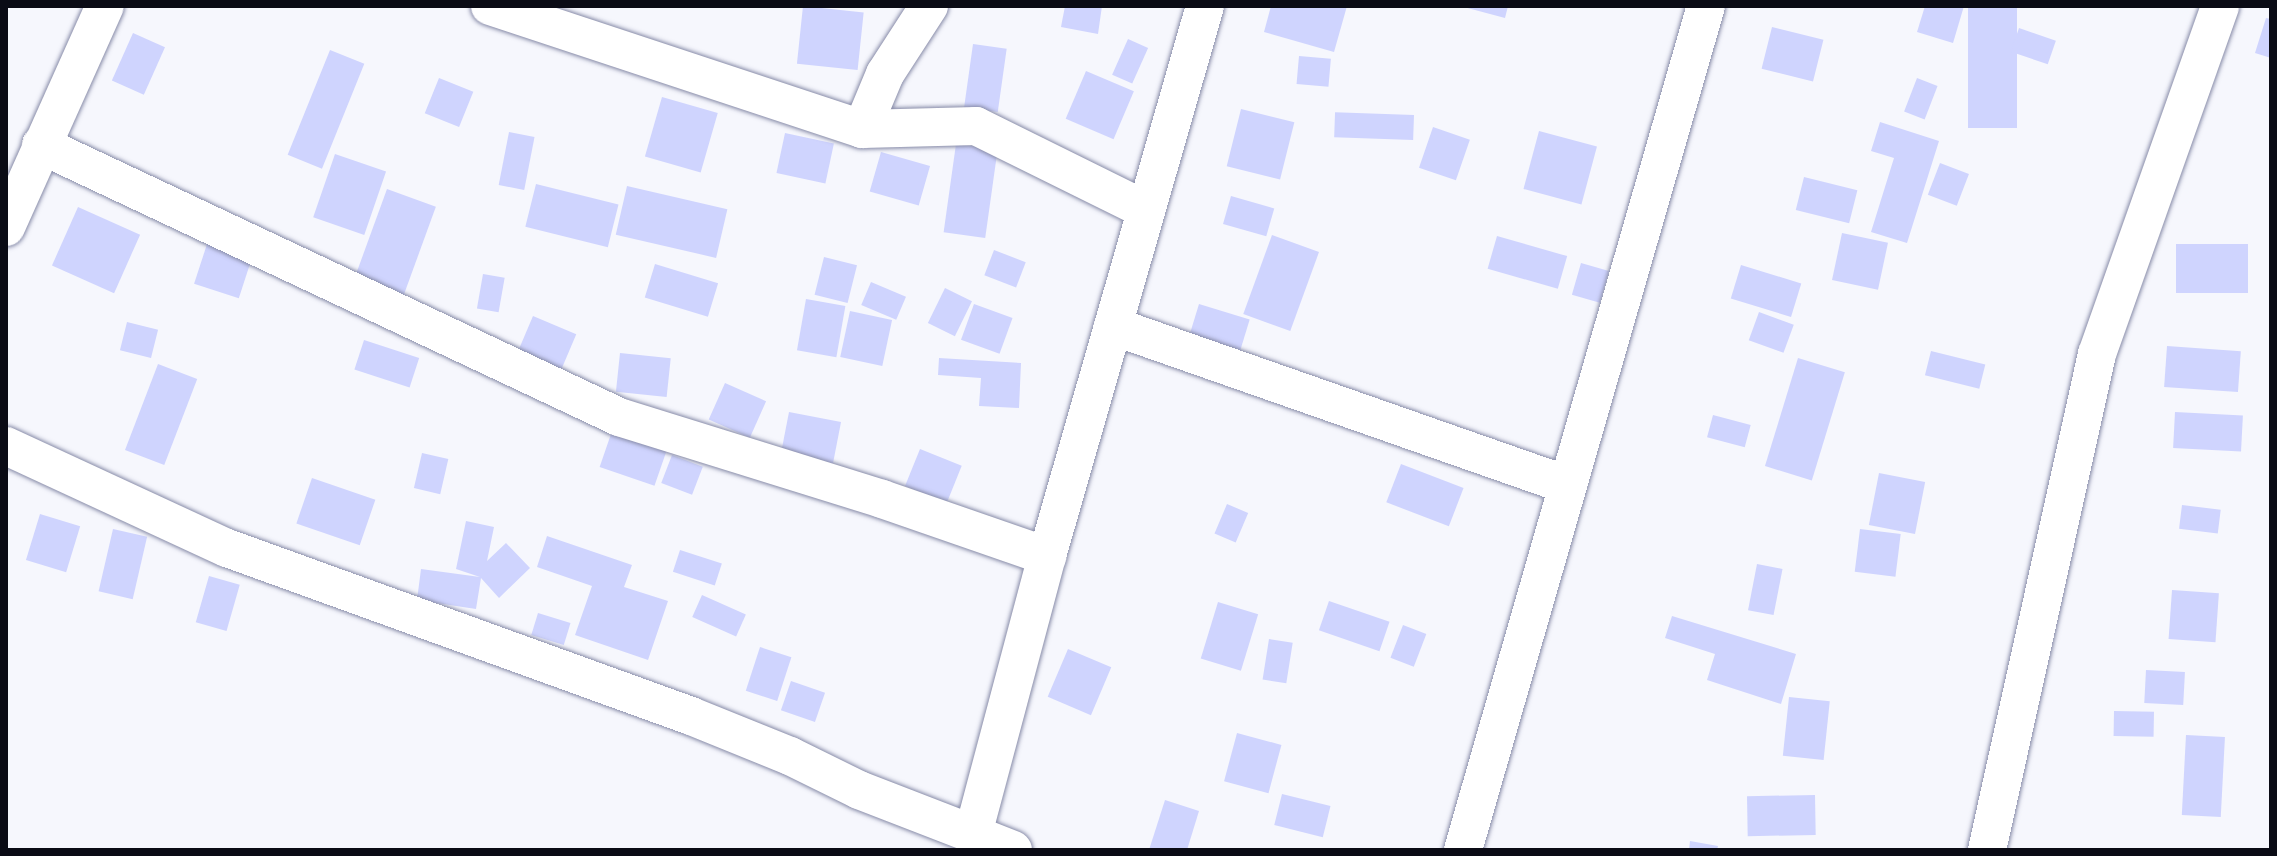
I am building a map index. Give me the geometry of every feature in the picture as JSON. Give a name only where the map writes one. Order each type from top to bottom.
[{"type":"street","points":[[6,227],[105,6]]},
{"type":"street","points":[[490,6],[862,129],[976,126],[1146,210]]},
{"type":"street","points":[[862,129],[885,74],[929,6]]},
{"type":"street","points":[[973,834],[1047,556],[1204,6]]},
{"type":"street","points":[[1463,850],[1706,6]]},
{"type":"street","points":[[1987,850],[2097,354],[2220,6]]},
{"type":"street","points":[[41,145],[619,417],[882,499],[1047,556]]},
{"type":"street","points":[[1113,326],[1568,485]]},
{"type":"street","points":[[6,446],[227,548],[691,716],[790,756],[859,790],[1013,850]]},
{"type":"building","points":[[803,6],[864,12],[858,70],[797,64]]},
{"type":"building","points":[[1065,6],[1102,6],[1098,34],[1061,27]]},
{"type":"building","points":[[1271,6],[1347,6],[1334,52],[1264,32]]},
{"type":"building","points":[[1460,6],[1508,6],[1505,18]]},
{"type":"building","points":[[1925,6],[1964,6],[1953,43],[1917,32]]},
{"type":"building","points":[[1968,6],[2017,6],[2017,128],[1968,128]]},
{"type":"building","points":[[2266,18],[2271,19],[2271,58],[2255,53]]},
{"type":"building","points":[[1772,27],[1823,40],[1813,82],[1762,69]]},
{"type":"building","points":[[2019,28],[2056,41],[2048,64],[2011,52]]},
{"type":"building","points":[[133,33],[165,47],[144,95],[112,81]]},
{"type":"building","points":[[1128,39],[1148,48],[1132,84],[1112,75]]},
{"type":"building","points":[[973,44],[1007,49],[998,112],[964,107]]},
{"type":"building","points":[[330,50],[364,64],[322,169],[288,155]]},
{"type":"building","points":[[1299,56],[1331,59],[1328,87],[1297,84]]},
{"type":"building","points":[[1086,71],[1134,91],[1114,139],[1066,119]]},
{"type":"building","points":[[439,78],[473,92],[459,127],[425,113]]},
{"type":"building","points":[[1917,78],[1938,86],[1925,119],[1904,112]]},
{"type":"building","points":[[662,97],[718,113],[701,173],[645,157]]},
{"type":"building","points":[[1241,109],[1294,122],[1280,180],[1227,166]]},
{"type":"building","points":[[1335,112],[1414,115],[1413,140],[1334,137]]},
{"type":"building","points":[[1880,122],[1939,141],[1907,243],[1871,232],[1894,158],[1871,151]]},
{"type":"building","points":[[1433,127],[1470,140],[1456,180],[1419,168]]},
{"type":"building","points":[[1539,131],[1597,147],[1581,204],[1523,189]]},
{"type":"building","points":[[509,132],[535,137],[524,190],[499,185]]},
{"type":"building","points":[[785,133],[834,143],[825,183],[776,173]]},
{"type":"building","points":[[956,144],[998,150],[985,238],[944,232]]},
{"type":"building","points":[[881,152],[930,166],[919,205],[870,191]]},
{"type":"building","points":[[335,154],[386,172],[364,235],[313,217]]},
{"type":"building","points":[[1940,163],[1969,174],[1957,206],[1928,195]]},
{"type":"building","points":[[1804,177],[1857,190],[1849,223],[1796,210]]},
{"type":"building","points":[[536,184],[618,205],[608,247],[525,227]]},
{"type":"building","points":[[627,186],[727,209],[716,258],[616,235]]},
{"type":"building","points":[[387,189],[436,207],[403,297],[354,279]]},
{"type":"building","points":[[1231,196],[1274,208],[1266,236],[1223,224]]},
{"type":"building","points":[[78,207],[140,235],[114,293],[52,265]]},
{"type":"building","points":[[1842,233],[1888,243],[1878,290],[1832,280]]},
{"type":"building","points":[[1272,235],[1319,252],[1290,331],[1243,314]]},
{"type":"building","points":[[1497,236],[1567,256],[1558,289],[1488,269]]},
{"type":"building","points":[[208,241],[253,256],[239,298],[194,284]]},
{"type":"building","points":[[2176,244],[2248,244],[2248,293],[2176,293]]},
{"type":"building","points":[[994,250],[1026,262],[1016,287],[984,275]]},
{"type":"building","points":[[824,257],[857,265],[848,303],[815,295]]},
{"type":"building","points":[[1581,263],[1609,271],[1600,303],[1572,295]]},
{"type":"building","points":[[655,264],[718,283],[708,317],[645,297]]},
{"type":"building","points":[[1741,265],[1801,283],[1791,317],[1731,298]]},
{"type":"building","points":[[483,274],[505,278],[499,312],[477,308]]},
{"type":"building","points":[[871,282],[906,297],[896,320],[861,305]]},
{"type":"building","points":[[945,288],[972,301],[955,336],[928,323]]},
{"type":"building","points":[[806,299],[845,306],[836,357],[797,350]]},
{"type":"building","points":[[974,304],[1013,318],[1000,354],[961,340]]},
{"type":"building","points":[[1199,304],[1250,319],[1236,364],[1185,349]]},
{"type":"building","points":[[850,311],[892,320],[882,366],[840,357]]},
{"type":"building","points":[[1759,312],[1794,325],[1784,353],[1749,340]]},
{"type":"building","points":[[533,316],[576,334],[560,372],[517,354]]},
{"type":"building","points":[[127,322],[158,330],[151,358],[120,350]]},
{"type":"building","points":[[364,340],[419,358],[410,387],[354,369]]},
{"type":"building","points":[[2167,346],[2241,351],[2238,392],[2164,387]]},
{"type":"building","points":[[1931,351],[1985,365],[1979,389],[1925,375]]},
{"type":"building","points":[[620,353],[671,358],[667,397],[616,392]]},
{"type":"building","points":[[939,358],[1021,363],[1019,408],[979,406],[981,378],[938,375]]},
{"type":"building","points":[[1798,358],[1845,372],[1812,480],[1765,466]]},
{"type":"building","points":[[158,364],[197,379],[164,465],[125,450]]},
{"type":"building","points":[[725,383],[766,401],[750,438],[709,420]]},
{"type":"building","points":[[789,412],[841,422],[833,463],[781,453]]},
{"type":"building","points":[[2175,412],[2243,416],[2241,452],[2173,448]]},
{"type":"building","points":[[1713,415],[1751,425],[1745,447],[1707,437]]},
{"type":"building","points":[[612,431],[667,450],[654,486],[600,467]]},
{"type":"building","points":[[920,449],[962,466],[947,503],[905,486]]},
{"type":"building","points":[[422,453],[448,459],[440,494],[414,488]]},
{"type":"building","points":[[672,455],[703,467],[692,495],[661,483]]},
{"type":"building","points":[[1401,464],[1464,488],[1449,526],[1386,502]]},
{"type":"building","points":[[1879,473],[1925,482],[1915,534],[1869,525]]},
{"type":"building","points":[[312,478],[375,500],[360,545],[296,523]]},
{"type":"building","points":[[1227,504],[1248,513],[1236,542],[1214,533]]},
{"type":"building","points":[[2182,505],[2221,510],[2218,534],[2179,529]]},
{"type":"building","points":[[40,514],[80,526],[66,572],[26,560]]},
{"type":"building","points":[[466,521],[494,527],[487,561],[506,543],[530,568],[499,598],[481,578],[476,609],[417,600],[421,569],[480,577],[456,569]]},
{"type":"building","points":[[113,529],[147,537],[133,599],[99,591]]},
{"type":"building","points":[[1860,529],[1901,534],[1895,577],[1855,572]]},
{"type":"building","points":[[547,536],[632,565],[624,587],[668,601],[648,660],[575,635],[592,586],[537,567]]},
{"type":"building","points":[[680,550],[722,564],[715,585],[673,572]]},
{"type":"building","points":[[1757,564],[1783,569],[1774,615],[1748,610]]},
{"type":"building","points":[[209,576],[240,585],[227,631],[196,622]]},
{"type":"building","points":[[2172,590],[2219,593],[2215,642],[2169,639]]},
{"type":"building","points":[[702,595],[746,615],[736,636],[692,617]]},
{"type":"building","points":[[1329,601],[1390,622],[1379,651],[1319,630]]},
{"type":"building","points":[[1218,602],[1258,614],[1241,671],[1201,658]]},
{"type":"building","points":[[538,613],[571,623],[564,645],[531,635]]},
{"type":"building","points":[[1672,616],[1796,654],[1781,704],[1707,680],[1715,654],[1665,638]]},
{"type":"building","points":[[1403,625],[1426,634],[1414,667],[1390,658]]},
{"type":"building","points":[[1269,639],[1293,643],[1286,683],[1263,679]]},
{"type":"building","points":[[760,647],[791,657],[777,701],[746,691]]},
{"type":"building","points":[[1068,649],[1111,667],[1091,715],[1048,697]]},
{"type":"building","points":[[2146,670],[2185,672],[2183,705],[2144,703]]},
{"type":"building","points":[[791,681],[825,693],[815,722],[781,710]]},
{"type":"building","points":[[1789,697],[1830,701],[1824,760],[1783,756]]},
{"type":"building","points":[[2114,711],[2154,712],[2154,737],[2114,736]]},
{"type":"building","points":[[1237,733],[1281,745],[1268,793],[1224,781]]},
{"type":"building","points":[[2186,735],[2225,737],[2221,817],[2182,815]]},
{"type":"building","points":[[1282,794],[1331,806],[1323,837],[1274,825]]},
{"type":"building","points":[[1815,795],[1816,835],[1748,836],[1747,796]]},
{"type":"building","points":[[1165,800],[1199,811],[1187,850],[1149,850]]},
{"type":"building","points":[[1690,841],[1718,846],[1717,850],[1689,850]]}]
